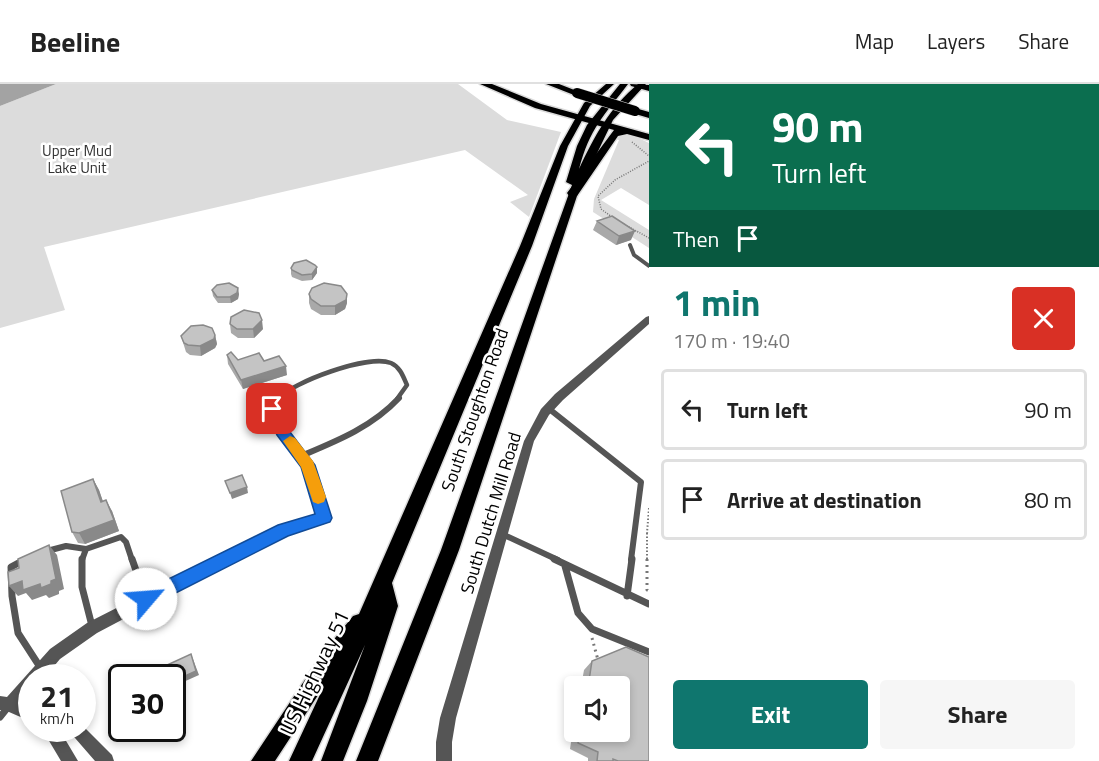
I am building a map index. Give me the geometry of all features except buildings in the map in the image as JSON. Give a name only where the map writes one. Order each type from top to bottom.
[{"type":"highway","points":[[477,84],[511,100],[577,121],[593,121],[649,137]]},
{"type":"highway","points":[[484,84],[577,121]]},
{"type":"highway","points":[[550,84],[641,108],[649,116]]},
{"type":"highway","points":[[570,84],[579,90]]},
{"type":"highway","points":[[573,193],[615,133],[628,131]]},
{"type":"main road","name":"South Stoughton Road","points":[[373,606],[577,121],[587,105],[610,84]]},
{"type":"main road","points":[[573,193],[570,185],[572,172],[581,146],[593,121],[624,84]]},
{"type":"main road","name":"South Stoughton Road","points":[[367,761],[448,554],[573,193],[605,124],[628,95],[641,85]]},
{"type":"main road","points":[[332,761],[356,701],[388,606],[383,583]]},
{"type":"main road","points":[[262,761],[329,661],[373,606]]},
{"type":"main road","name":"US Highway 51","points":[[300,761],[373,606]]},
{"type":"street","name":"South Dutch Mill Road","points":[[444,761],[448,718],[530,441],[548,408],[649,319]]},
{"type":"street","points":[[48,664],[71,641],[146,599],[284,530],[324,518]]},
{"type":"street","points":[[5,704],[18,692]]},
{"type":"street","points":[[58,742],[70,761]]},
{"type":"street","points":[[89,742],[105,761]]},
{"type":"lane","points":[[630,245],[630,251],[635,257],[649,266]]},
{"type":"lane","points":[[301,456],[347,436],[386,410],[403,394],[407,385],[401,371],[382,361],[360,362],[287,389],[272,409],[282,431],[301,456],[308,465],[324,518]]},
{"type":"lane","points":[[548,408],[641,482],[627,596]]},
{"type":"lane","points":[[502,534],[535,548],[565,566],[627,596],[649,604]]},
{"type":"lane","points":[[31,664],[18,633],[12,596],[11,567],[58,546],[86,549],[121,537],[126,542],[146,599]]},
{"type":"lane","points":[[86,549],[82,557],[80,573],[92,628]]},
{"type":"lane","points":[[565,566],[578,613],[592,629],[649,652]]},
{"type":"lane","points":[[0,717],[5,704]]},
{"type":"path","points":[[649,161],[615,180],[598,200],[601,209],[606,214],[649,238]]},
{"type":"path","points":[[649,508],[647,590],[649,591]]},
{"type":"path","points":[[599,663],[591,638],[601,642]]},
{"type":"green space","name":"Upper Mud Lake Unit","points":[[56,84],[458,84],[507,120],[561,132],[529,217],[510,202],[528,195],[465,150],[44,247],[65,310],[0,328],[0,106]]},
{"type":"green space","points":[[628,133],[649,143],[649,205],[621,188],[601,200],[649,230],[649,248],[593,212],[594,199],[619,140],[616,139],[619,134]]},
{"type":"shaded area","points":[[0,84],[56,84],[0,106]]},
{"type":"slow traffic","points":[[290,441],[308,465],[318,497]]},
{"type":"route","points":[[146,599],[284,530],[324,518],[308,465],[282,431],[272,409]]}]
